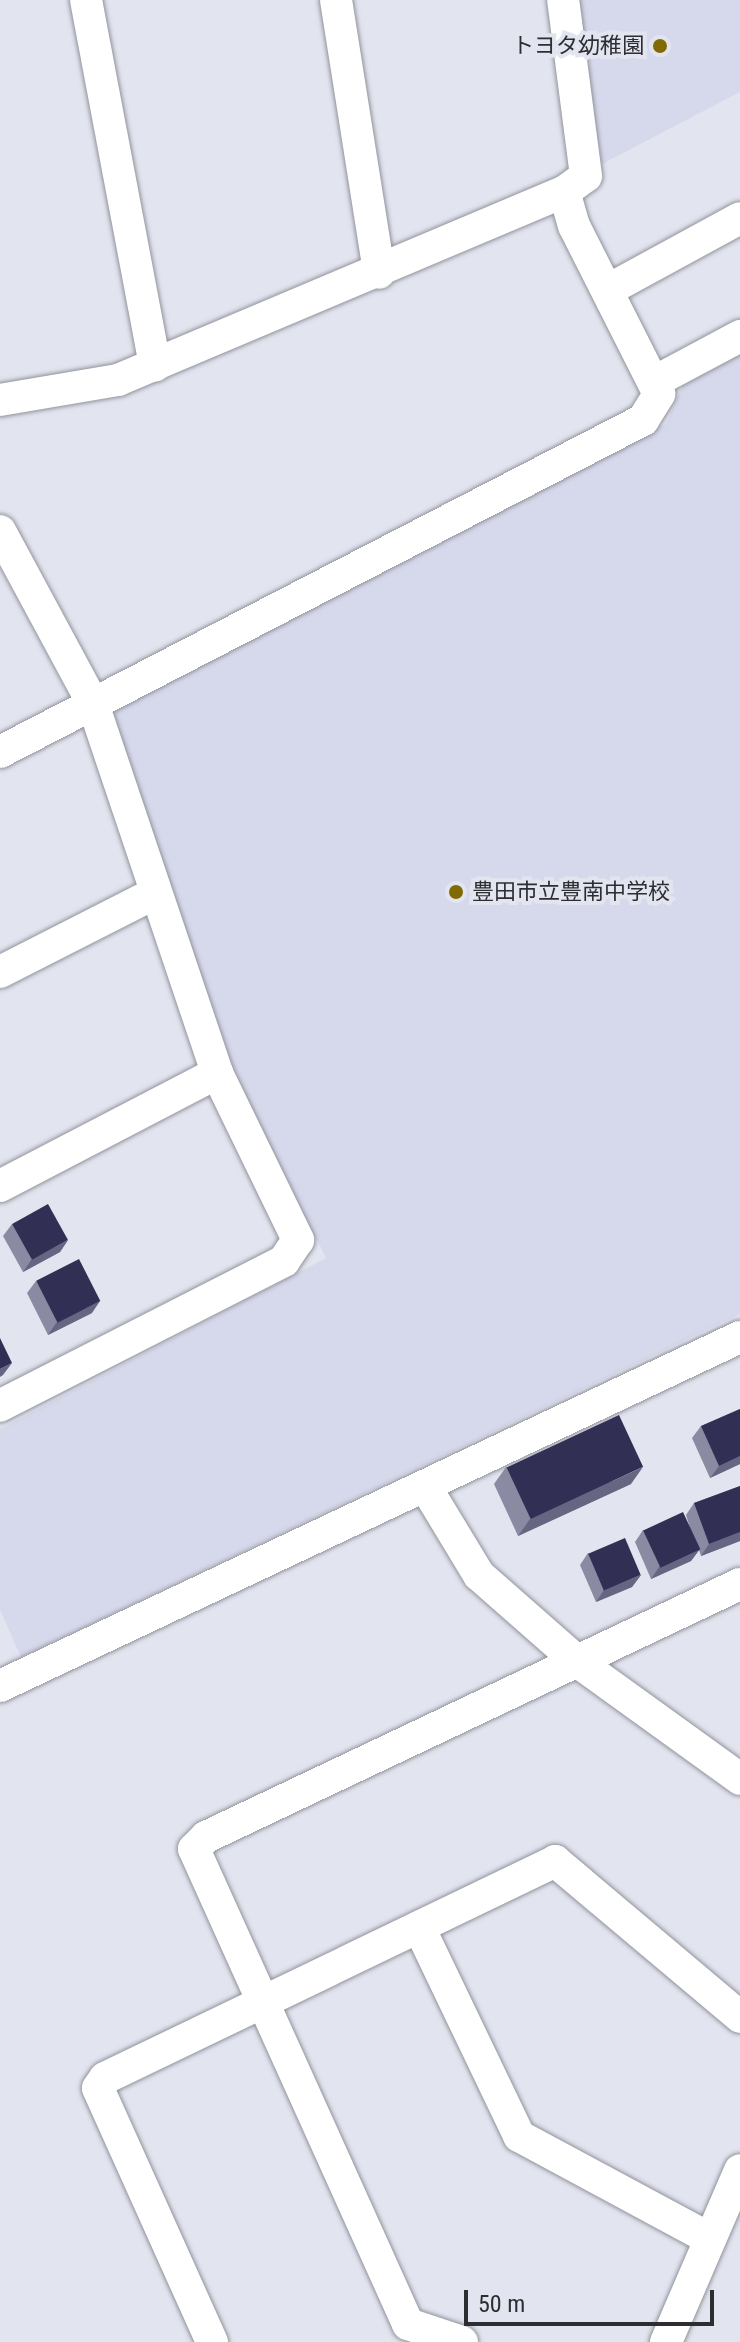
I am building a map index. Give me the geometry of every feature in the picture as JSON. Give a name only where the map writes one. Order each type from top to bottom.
[{"type":"street","points":[[86,0],[155,366]]},
{"type":"street","points":[[336,0],[379,273]]},
{"type":"street","points":[[0,400],[118,380],[379,273],[564,192],[586,176],[563,0]]},
{"type":"street","points":[[0,752],[643,420],[659,394],[574,226],[564,192]]},
{"type":"street","points":[[608,290],[740,218]]},
{"type":"street","points":[[654,382],[740,336]]},
{"type":"street","points":[[0,1406],[284,1261],[298,1240],[217,1073],[153,894],[93,704],[3,543]]},
{"type":"street","points":[[0,972],[153,894]]},
{"type":"street","points":[[0,1186],[217,1073]]},
{"type":"street","points":[[0,1686],[740,1337]]},
{"type":"street","points":[[425,1486],[479,1575],[578,1662],[740,1779]]},
{"type":"street","points":[[462,2342],[408,2324],[194,1849],[206,1837],[740,1584]]},
{"type":"street","points":[[212,2342],[98,2088],[105,2078],[263,1999],[555,1861],[740,2017]]},
{"type":"street","points":[[419,1927],[519,2136],[710,2239]]},
{"type":"street","points":[[666,2342],[740,2170]]},
{"type":"shaded area","name":"トヨタ幼稚園","points":[[572,0],[740,0],[740,92],[602,164]]},
{"type":"shaded area","name":"豊田市立豊南中学校","points":[[740,352],[740,1314],[21,1657],[0,1610],[0,1429],[326,1258],[231,1066],[112,718],[124,702],[666,424],[684,382]]},
{"type":"building","points":[[48,1204],[68,1240],[32,1260],[12,1224]]},
{"type":"building","points":[[79,1259],[100,1301],[58,1323],[36,1281]]},
{"type":"building","points":[[0,1338],[12,1363],[0,1369]]},
{"type":"building","points":[[740,1409],[740,1456],[719,1466],[701,1426]]},
{"type":"building","points":[[619,1415],[643,1467],[531,1519],[507,1467]]},
{"type":"building","points":[[740,1486],[740,1532],[709,1544],[694,1503]]},
{"type":"building","points":[[683,1512],[700,1549],[660,1568],[643,1531]]},
{"type":"building","points":[[625,1538],[641,1575],[604,1590],[588,1554]]},
{"type":"place","name":"トヨタ幼稚園","points":[[660,46]]},
{"type":"place","name":"豊田市立豊南中学校","points":[[456,892]]}]
